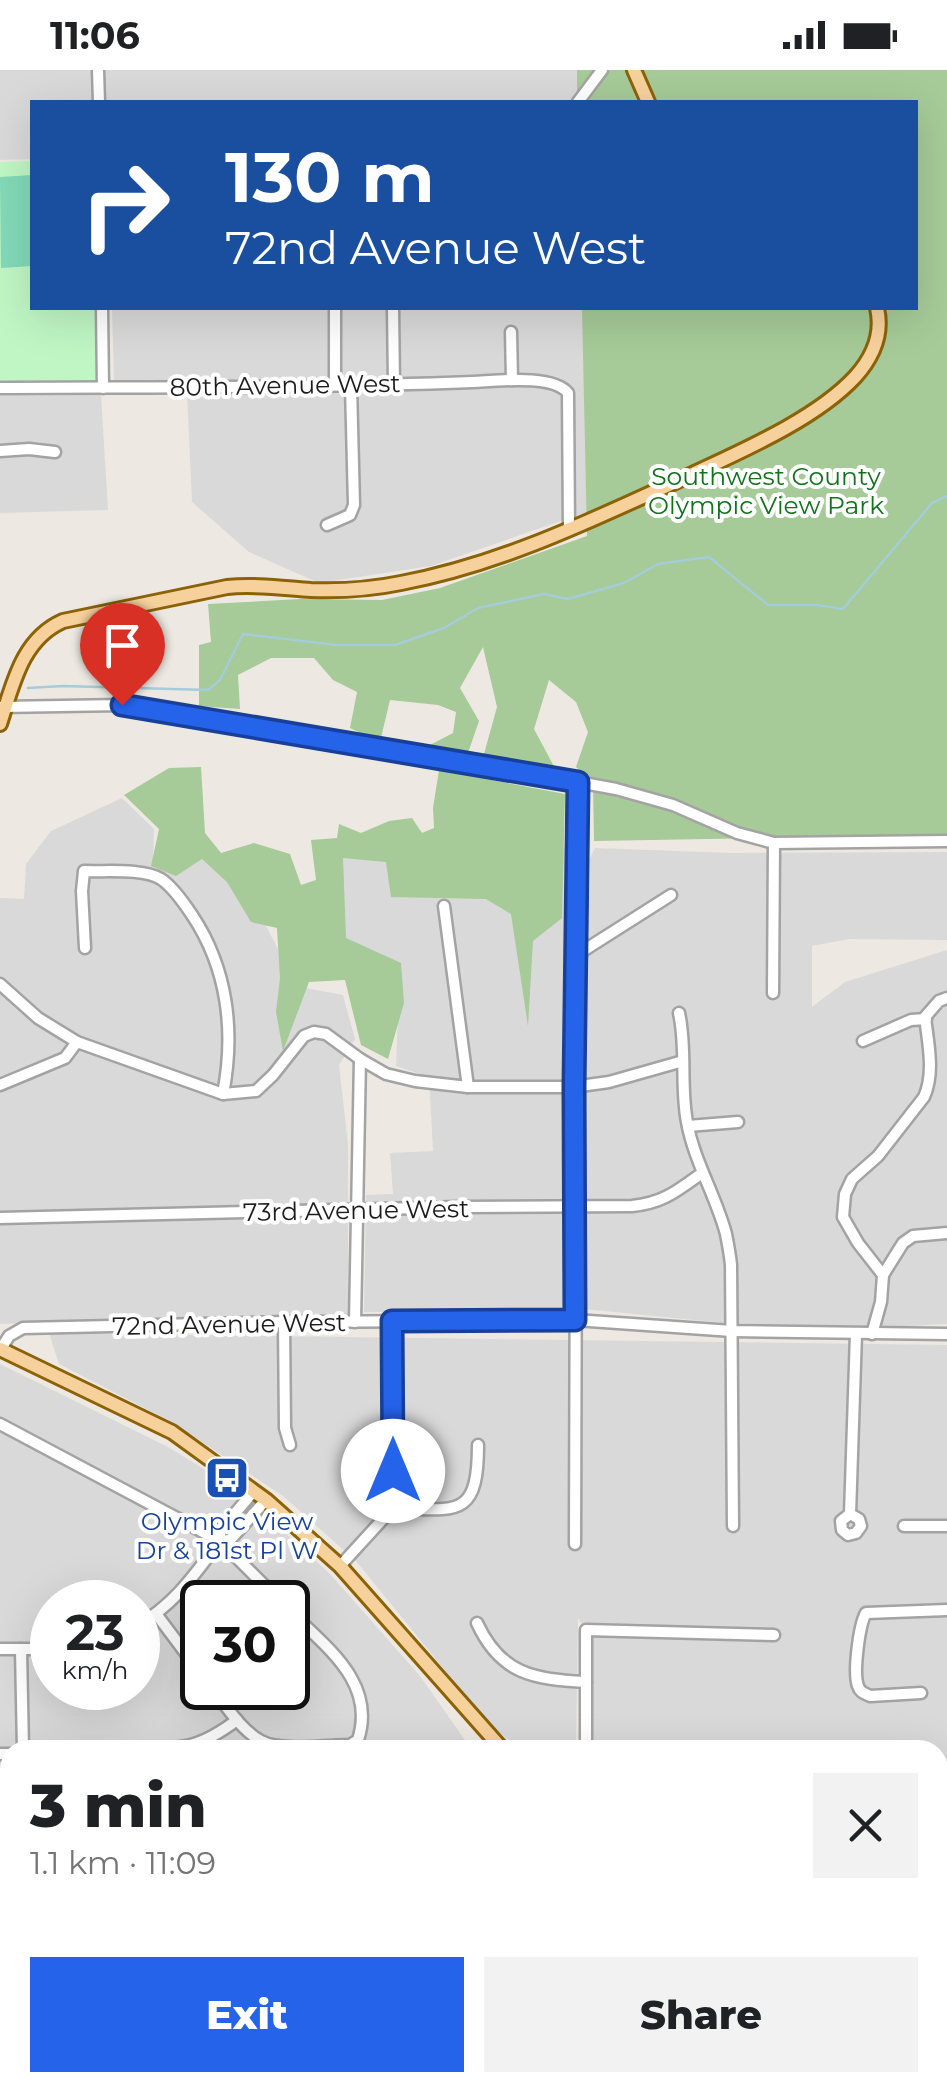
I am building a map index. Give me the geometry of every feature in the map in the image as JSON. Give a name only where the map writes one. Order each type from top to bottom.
[{"type":"main road","points":[[634,70],[647,100]]},
{"type":"main road","points":[[0,724],[3,706],[33,643],[54,625],[70,618],[227,586],[328,590],[399,584],[513,552],[735,454],[789,425],[855,376],[871,353],[880,326],[877,310]]},
{"type":"main road","points":[[0,1349],[172,1432],[260,1495],[340,1566],[493,1740]]},
{"type":"street","points":[[98,70],[99,100]]},
{"type":"street","points":[[580,100],[602,70]]},
{"type":"street","points":[[102,310],[102,388]]},
{"type":"street","points":[[335,310],[336,385]]},
{"type":"street","points":[[393,310],[394,385]]},
{"type":"street","points":[[511,332],[512,380]]},
{"type":"street","name":"80th Avenue West","points":[[0,388],[351,386],[512,380],[562,386],[567,391],[569,530]]},
{"type":"street","points":[[327,526],[350,516],[354,504],[351,386]]},
{"type":"street","points":[[0,450],[55,452]]},
{"type":"street","points":[[3,706],[122,705],[578,782],[673,805],[737,833],[774,843],[947,841]]},
{"type":"street","points":[[575,1544],[578,782]]},
{"type":"street","points":[[773,994],[774,843]]},
{"type":"street","points":[[85,948],[84,871],[136,872],[160,878],[207,938],[220,974],[230,1022],[230,1061],[223,1094]]},
{"type":"street","points":[[575,956],[671,895]]},
{"type":"street","points":[[444,906],[468,1088]]},
{"type":"street","points":[[0,984],[38,1018],[77,1042],[223,1094],[256,1091],[274,1075],[304,1036],[314,1032],[326,1034],[386,1074],[468,1088],[574,1087],[609,1082],[682,1061]]},
{"type":"street","points":[[883,1275],[843,1217],[845,1194],[852,1179],[878,1156],[924,1098],[930,1072],[926,1018],[939,1000],[947,998]]},
{"type":"street","points":[[679,1013],[683,1029],[682,1092],[688,1126],[725,1232],[732,1265],[734,1526]]},
{"type":"street","points":[[863,1041],[911,1020],[926,1018]]},
{"type":"street","points":[[0,1086],[65,1058],[77,1042]]},
{"type":"street","points":[[355,1322],[360,1059]]},
{"type":"street","points":[[688,1126],[738,1122]]},
{"type":"street","name":"73rd Avenue West","points":[[0,1218],[650,1204],[668,1197],[702,1172]]},
{"type":"street","points":[[872,1334],[883,1275],[904,1243],[913,1236],[947,1233]]},
{"type":"street","name":"72nd Avenue West","points":[[0,1349],[9,1336],[23,1328],[284,1322],[575,1320],[732,1331],[947,1334]]},
{"type":"street","points":[[340,1566],[394,1508],[392,1321]]},
{"type":"street","points":[[284,1322],[285,1428],[290,1445]]},
{"type":"street","points":[[850,1514],[856,1334]]},
{"type":"street","points":[[0,1424],[220,1541],[260,1580]]},
{"type":"street","points":[[394,1508],[434,1509],[469,1500],[476,1485],[478,1445]]},
{"type":"street","points":[[160,1612],[182,1591],[220,1541],[220,1531],[260,1495]]},
{"type":"street","points":[[904,1526],[947,1526]]},
{"type":"street","points":[[920,1693],[864,1694],[858,1686],[861,1622],[866,1613],[947,1610]]},
{"type":"street","points":[[160,1619],[180,1646]]},
{"type":"street","points":[[477,1623],[486,1643],[523,1674],[586,1682]]},
{"type":"street","points":[[310,1630],[355,1682],[362,1703],[363,1726],[358,1740]]},
{"type":"street","points":[[586,1740],[586,1630],[774,1636]]},
{"type":"street","points":[[0,1649],[30,1650]]},
{"type":"street","points":[[21,1650],[23,1740]]},
{"type":"street","points":[[229,1710],[259,1740]]},
{"type":"street","points":[[208,1740],[237,1720]]},
{"type":"shaded area","points":[[0,70],[582,70],[583,100],[30,100],[30,159],[0,160]]},
{"type":"shaded area","points":[[112,310],[583,310],[587,512],[431,566],[319,583],[249,552],[192,502],[187,392],[530,376],[114,382]]},
{"type":"shaded area","points":[[101,395],[108,510],[0,513],[0,396]]},
{"type":"shaded area","points":[[122,798],[154,829],[153,863],[200,846],[245,885],[283,959],[306,988],[343,995],[355,1039],[339,1065],[348,1144],[348,1314],[0,1324],[0,898],[24,899],[26,864],[51,831]]},
{"type":"shaded area","points":[[566,848],[570,1311],[364,1312],[366,1195],[393,1194],[390,1153],[433,1151],[429,1077],[396,1066],[400,967],[335,944],[335,854]]},
{"type":"shaded area","points":[[595,848],[733,853],[947,852],[947,940],[849,939],[812,946],[812,1007],[845,982],[947,950],[947,1324],[887,1327],[724,1323],[584,1309],[588,862]]},
{"type":"shaded area","points":[[49,1333],[947,1345],[947,1740],[592,1740],[592,1641],[578,1618],[576,1740],[509,1740],[460,1689],[356,1561],[283,1496],[170,1421],[59,1364]]},
{"type":"shaded area","points":[[0,1364],[168,1447],[228,1484],[330,1574],[420,1676],[465,1740],[0,1740]]},
{"type":"green space","name":"Southwest County Olympic View Park","points":[[577,70],[947,70],[947,835],[594,841],[593,783],[576,767],[588,732],[576,702],[549,680],[534,729],[557,772],[484,754],[497,707],[483,647],[460,688],[479,721],[468,753],[430,745],[453,733],[456,712],[438,705],[390,700],[380,742],[350,728],[357,692],[333,680],[314,658],[271,658],[238,675],[240,709],[199,706],[199,645],[211,642],[208,604],[382,600],[440,588],[587,536],[582,310],[918,310],[918,100],[577,100]]},
{"type":"green space","points":[[30,161],[30,310],[97,310],[98,385],[0,383],[0,162]]},
{"type":"green space","points":[[30,175],[30,266],[1,268],[0,177]]},
{"type":"green space","points":[[201,767],[205,833],[221,853],[254,843],[290,854],[301,885],[316,880],[311,840],[337,838],[339,824],[361,833],[389,821],[412,818],[422,833],[434,828],[439,770],[565,794],[562,918],[533,941],[528,1026],[511,914],[486,899],[391,897],[386,862],[343,858],[346,938],[401,963],[404,1003],[388,1059],[361,1045],[345,980],[309,982],[283,1051],[276,1012],[280,978],[277,928],[251,922],[227,882],[202,859],[176,876],[151,866],[159,829],[124,795],[169,768]]},
{"type":"waterway","points":[[28,688],[208,690],[220,680],[243,634],[336,645],[395,645],[444,628],[478,608],[544,594],[568,599],[624,583],[658,564],[709,557],[768,605],[843,609],[932,503],[947,496]]},
{"type":"place","name":"Olympic View Dr & 181st Pl W","points":[[227,1478]]},
{"type":"route","points":[[122,705],[578,782],[575,1320],[392,1321],[393,1471]]}]
